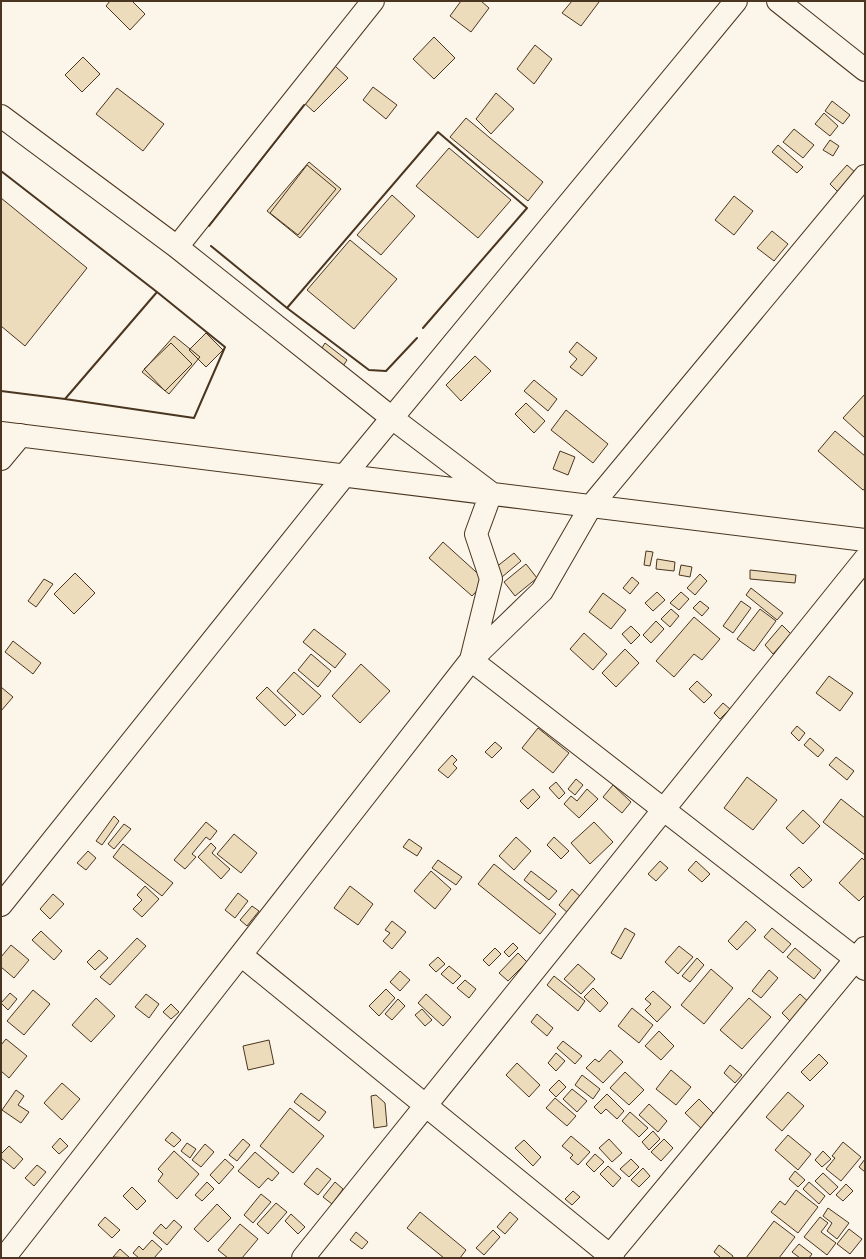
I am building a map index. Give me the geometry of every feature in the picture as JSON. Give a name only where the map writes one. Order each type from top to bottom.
[{"type":"street","points":[[177,247],[373,1]]},
{"type":"street","points":[[1,905],[344,476],[736,1]]},
{"type":"street","points":[[778,1],[865,70]]},
{"type":"street","points":[[1,116],[177,247],[392,418],[491,493]]},
{"type":"street","points":[[4,1258],[471,660],[542,591],[590,506],[865,176]]},
{"type":"street","points":[[1,459],[11,434],[865,540]]},
{"type":"street","points":[[471,660],[491,579],[476,534],[491,493]]},
{"type":"street","points":[[303,1258],[865,558]]},
{"type":"street","points":[[241,955],[610,1257],[862,959],[663,810],[471,660]]},
{"type":"building","points":[[110,1],[132,1],[145,14],[130,30],[106,6]]},
{"type":"building","points":[[461,1],[481,1],[489,8],[471,32],[450,16]]},
{"type":"building","points":[[572,1],[599,2],[581,26],[562,13]]},
{"type":"building","points":[[434,37],[455,58],[434,79],[413,59]]},
{"type":"building","points":[[535,45],[552,59],[534,84],[517,69]]},
{"type":"building","points":[[83,57],[100,74],[82,92],[65,75]]},
{"type":"building","points":[[335,66],[348,78],[314,112],[301,100]]},
{"type":"building","points":[[373,87],[397,105],[386,119],[363,100]]},
{"type":"building","points":[[117,88],[164,124],[143,151],[96,114]]},
{"type":"building","points":[[496,93],[514,109],[491,134],[476,119]]},
{"type":"building","points":[[832,101],[850,115],[843,124],[825,111]]},
{"type":"building","points":[[824,113],[838,126],[830,136],[815,124]]},
{"type":"building","points":[[466,118],[543,182],[528,201],[450,137]]},
{"type":"building","points":[[794,129],[814,145],[803,158],[783,142]]},
{"type":"building","points":[[830,140],[839,146],[833,156],[823,150]]},
{"type":"building","points":[[778,145],[803,167],[797,173],[772,152]]},
{"type":"building","points":[[449,148],[511,200],[478,238],[416,186]]},
{"type":"building","points":[[309,162],[341,189],[300,238],[267,211]]},
{"type":"building","points":[[307,165],[336,189],[298,235],[270,213]]},
{"type":"building","points":[[847,165],[856,173],[838,192],[830,184]]},
{"type":"building","points":[[392,195],[415,216],[381,255],[357,235]]},
{"type":"building","points":[[734,196],[753,211],[734,235],[715,220]]},
{"type":"building","points":[[1,198],[87,268],[25,346],[1,326]]},
{"type":"building","points":[[772,231],[788,244],[774,261],[757,248]]},
{"type":"building","points":[[350,240],[397,279],[354,329],[307,290]]},
{"type":"building","points":[[206,333],[223,350],[206,367],[189,350]]},
{"type":"building","points":[[174,336],[200,357],[169,394],[142,372]]},
{"type":"building","points":[[577,342],[597,358],[582,376],[570,367],[577,359],[569,352]]},
{"type":"building","points":[[171,343],[192,364],[165,391],[144,369]]},
{"type":"building","points":[[325,343],[347,360],[341,369],[320,351]]},
{"type":"building","points":[[475,356],[491,371],[461,401],[446,385]]},
{"type":"building","points":[[534,380],[557,399],[548,411],[524,391]]},
{"type":"building","points":[[865,394],[865,438],[843,418]]},
{"type":"building","points":[[526,403],[545,421],[534,433],[515,414]]},
{"type":"building","points":[[566,410],[608,444],[593,463],[551,430]]},
{"type":"building","points":[[835,431],[865,456],[865,489],[863,490],[818,451]]},
{"type":"building","points":[[560,451],[575,457],[568,475],[553,469]]},
{"type":"building","points":[[443,542],[486,581],[472,596],[429,558]]},
{"type":"building","points":[[646,551],[653,552],[650,566],[644,565]]},
{"type":"building","points":[[514,553],[521,561],[502,577],[495,568]]},
{"type":"building","points":[[657,559],[675,562],[674,571],[656,569]]},
{"type":"building","points":[[526,564],[537,578],[515,596],[504,582]]},
{"type":"building","points":[[681,565],[692,567],[690,577],[679,575]]},
{"type":"building","points":[[750,570],[796,575],[795,583],[750,579]]},
{"type":"building","points":[[75,573],[95,593],[74,614],[54,594]]},
{"type":"building","points":[[700,574],[707,581],[695,595],[687,588]]},
{"type":"building","points":[[632,577],[639,583],[630,594],[623,588]]},
{"type":"building","points":[[44,579],[53,584],[36,607],[28,601]]},
{"type":"building","points":[[751,588],[783,613],[777,620],[746,595]]},
{"type":"building","points":[[657,592],[665,600],[653,611],[645,603]]},
{"type":"building","points":[[681,592],[689,599],[679,610],[670,603]]},
{"type":"building","points":[[603,593],[626,610],[611,629],[589,612]]},
{"type":"building","points":[[700,601],[709,608],[702,616],[693,608]]},
{"type":"building","points":[[741,601],[751,608],[733,633],[723,626]]},
{"type":"building","points":[[671,609],[679,616],[670,627],[661,619]]},
{"type":"building","points":[[760,609],[776,621],[754,651],[737,639]]},
{"type":"building","points":[[694,617],[720,639],[702,660],[694,654],[674,677],[656,661]]},
{"type":"building","points":[[656,621],[664,629],[651,643],[643,635]]},
{"type":"building","points":[[782,625],[791,634],[773,654],[765,645]]},
{"type":"building","points":[[631,626],[640,635],[631,644],[622,634]]},
{"type":"building","points":[[314,629],[346,654],[335,668],[303,642]]},
{"type":"building","points":[[584,633],[607,654],[593,670],[570,649]]},
{"type":"building","points":[[13,641],[41,663],[33,674],[5,652]]},
{"type":"building","points":[[625,649],[639,663],[616,687],[602,673]]},
{"type":"building","points":[[311,654],[331,671],[318,687],[298,670]]},
{"type":"building","points":[[361,664],[390,691],[360,723],[332,696]]},
{"type":"building","points":[[294,672],[321,696],[303,715],[277,691]]},
{"type":"building","points":[[829,676],[853,693],[840,711],[816,693]]},
{"type":"building","points":[[697,681],[712,695],[704,703],[689,689]]},
{"type":"building","points":[[1,687],[13,697],[1,711]]},
{"type":"building","points":[[267,687],[296,715],[285,726],[256,698]]},
{"type":"building","points":[[723,703],[730,709],[720,719],[714,713]]},
{"type":"building","points":[[797,726],[805,733],[799,741],[791,733]]},
{"type":"building","points":[[538,728],[569,753],[553,773],[522,748]]},
{"type":"building","points":[[810,738],[824,750],[818,757],[804,745]]},
{"type":"building","points":[[495,742],[502,748],[492,758],[485,752]]},
{"type":"building","points":[[452,755],[457,760],[453,764],[457,768],[448,778],[438,770]]},
{"type":"building","points":[[836,757],[854,771],[847,780],[829,765]]},
{"type":"building","points":[[747,777],[777,800],[753,830],[724,808]]},
{"type":"building","points":[[576,779],[583,785],[575,795],[568,789]]},
{"type":"building","points":[[556,782],[565,793],[559,799],[549,788]]},
{"type":"building","points":[[613,785],[631,802],[622,813],[603,797]]},
{"type":"building","points":[[533,789],[540,797],[528,809],[520,801]]},
{"type":"building","points":[[587,789],[598,799],[579,818],[564,804],[571,796],[577,801]]},
{"type":"building","points":[[841,799],[865,818],[865,855],[823,822]]},
{"type":"building","points":[[803,810],[820,826],[803,844],[786,828]]},
{"type":"building","points":[[114,816],[119,821],[102,845],[96,841]]},
{"type":"building","points":[[206,822],[217,831],[210,840],[206,837],[192,854],[196,857],[185,869],[174,860]]},
{"type":"building","points":[[594,822],[613,842],[590,864],[571,843]]},
{"type":"building","points":[[124,824],[131,829],[114,849],[108,844]]},
{"type":"building","points":[[234,834],[257,853],[241,873],[217,854]]},
{"type":"building","points":[[516,837],[531,851],[514,870],[499,856]]},
{"type":"building","points":[[554,837],[569,851],[561,859],[547,845]]},
{"type":"building","points":[[409,839],[422,848],[417,856],[403,847]]},
{"type":"building","points":[[211,843],[216,848],[212,853],[230,869],[221,879],[198,857]]},
{"type":"building","points":[[123,844],[173,883],[162,896],[113,857]]},
{"type":"building","points":[[88,851],[96,858],[86,870],[77,863]]},
{"type":"building","points":[[862,858],[865,861],[865,895],[859,901],[839,883]]},
{"type":"building","points":[[438,860],[462,877],[456,885],[432,868]]},
{"type":"building","points":[[660,861],[668,868],[656,881],[648,874]]},
{"type":"building","points":[[696,861],[710,874],[702,882],[688,870]]},
{"type":"building","points":[[494,864],[556,914],[540,934],[478,884]]},
{"type":"building","points":[[799,867],[812,880],[803,888],[790,875]]},
{"type":"building","points":[[431,871],[451,889],[435,909],[414,891]]},
{"type":"building","points":[[531,871],[557,891],[549,900],[524,880]]},
{"type":"building","points":[[145,886],[159,899],[142,917],[133,909],[142,900],[137,895]]},
{"type":"building","points":[[350,886],[373,904],[358,925],[334,908]]},
{"type":"building","points":[[572,889],[582,898],[569,914],[559,905]]},
{"type":"building","points":[[238,893],[248,901],[235,918],[225,910]]},
{"type":"building","points":[[53,894],[64,904],[50,919],[40,909]]},
{"type":"building","points":[[252,906],[259,911],[247,926],[240,920]]},
{"type":"building","points":[[392,921],[406,932],[392,949],[383,941],[390,933],[385,930]]},
{"type":"building","points":[[746,921],[756,930],[737,950],[728,941]]},
{"type":"building","points":[[625,928],[635,934],[621,959],[611,953]]},
{"type":"building","points":[[772,928],[791,944],[783,953],[764,937]]},
{"type":"building","points":[[41,931],[62,951],[54,960],[32,940]]},
{"type":"building","points":[[137,938],[146,946],[110,985],[100,977]]},
{"type":"building","points":[[513,943],[518,948],[509,957],[504,952]]},
{"type":"building","points":[[11,945],[29,960],[14,978],[1,967],[1,957]]},
{"type":"building","points":[[679,946],[693,957],[678,974],[665,962]]},
{"type":"building","points":[[495,948],[501,954],[489,966],[483,960]]},
{"type":"building","points":[[795,948],[821,970],[814,979],[787,957]]},
{"type":"building","points":[[99,950],[108,958],[95,970],[87,962]]},
{"type":"building","points":[[518,953],[527,962],[508,981],[499,973]]},
{"type":"building","points":[[438,957],[445,964],[436,972],[429,965]]},
{"type":"building","points":[[697,958],[704,965],[690,982],[682,976]]},
{"type":"building","points":[[578,964],[595,979],[581,994],[564,979]]},
{"type":"building","points":[[449,966],[461,976],[453,984],[441,974]]},
{"type":"building","points":[[711,969],[733,988],[704,1024],[681,1005]]},
{"type":"building","points":[[769,970],[778,978],[761,998],[752,991]]},
{"type":"building","points":[[400,971],[410,980],[400,991],[390,982]]},
{"type":"building","points":[[554,976],[585,1001],[578,1011],[547,985]]},
{"type":"building","points":[[465,980],[476,989],[469,998],[457,988]]},
{"type":"building","points":[[593,988],[608,1003],[600,1012],[584,997]]},
{"type":"building","points":[[386,989],[395,998],[379,1016],[369,1006]]},
{"type":"building","points":[[33,990],[50,1004],[24,1035],[7,1021]]},
{"type":"building","points":[[653,991],[671,1007],[657,1022],[645,1010],[651,1004],[645,999]]},
{"type":"building","points":[[10,993],[17,999],[8,1010],[1,1003]]},
{"type":"building","points":[[146,994],[159,1004],[149,1018],[135,1007]]},
{"type":"building","points":[[426,994],[451,1017],[443,1026],[418,1003]]},
{"type":"building","points":[[800,994],[815,1008],[791,1022],[782,1013]]},
{"type":"building","points":[[96,998],[115,1016],[91,1042],[72,1025]]},
{"type":"building","points":[[749,998],[771,1017],[742,1049],[720,1030]]},
{"type":"building","points":[[398,999],[405,1006],[392,1020],[385,1014]]},
{"type":"building","points":[[171,1004],[179,1012],[171,1019],[163,1012]]},
{"type":"building","points":[[632,1008],[653,1025],[639,1043],[618,1026]]},
{"type":"building","points":[[422,1009],[432,1020],[425,1026],[415,1015]]},
{"type":"building","points":[[537,1014],[553,1028],[547,1036],[531,1022]]},
{"type":"building","points":[[659,1031],[674,1046],[661,1060],[645,1046]]},
{"type":"building","points":[[6,1039],[27,1056],[9,1078],[1,1071],[1,1045]]},
{"type":"building","points":[[269,1040],[274,1064],[248,1070],[243,1046]]},
{"type":"building","points":[[563,1041],[582,1056],[575,1064],[557,1048]]},
{"type":"building","points":[[610,1050],[623,1062],[603,1083],[586,1068],[595,1059],[599,1062]]},
{"type":"building","points":[[556,1053],[565,1061],[556,1071],[548,1063]]},
{"type":"building","points":[[819,1054],[828,1063],[810,1081],[801,1072]]},
{"type":"building","points":[[517,1063],[540,1085],[529,1097],[506,1075]]},
{"type":"building","points":[[730,1065],[742,1075],[735,1083],[724,1073]]},
{"type":"building","points":[[671,1070],[691,1087],[676,1105],[656,1089]]},
{"type":"building","points":[[625,1072],[644,1090],[629,1105],[610,1088]]},
{"type":"building","points":[[582,1075],[600,1089],[593,1099],[575,1085]]},
{"type":"building","points":[[559,1080],[566,1087],[556,1097],[549,1090]]},
{"type":"building","points":[[62,1083],[80,1099],[62,1120],[44,1103]]},
{"type":"building","points":[[572,1089],[587,1101],[577,1112],[563,1099]]},
{"type":"building","points":[[16,1090],[24,1096],[18,1105],[29,1112],[21,1123],[2,1110]]},
{"type":"building","points":[[788,1092],[804,1106],[782,1131],[766,1117]]},
{"type":"building","points":[[301,1093],[326,1112],[319,1121],[294,1102]]},
{"type":"building","points":[[607,1094],[624,1111],[617,1119],[606,1109],[601,1114],[594,1107]]},
{"type":"building","points":[[376,1095],[385,1103],[387,1126],[374,1128],[371,1096]]},
{"type":"building","points":[[555,1098],[576,1116],[567,1126],[546,1108]]},
{"type":"building","points":[[699,1099],[717,1117],[704,1131],[685,1113]]},
{"type":"building","points":[[649,1104],[667,1121],[658,1132],[639,1115]]},
{"type":"building","points":[[290,1108],[324,1136],[293,1173],[260,1146]]},
{"type":"building","points":[[630,1112],[648,1128],[639,1137],[622,1121]]},
{"type":"building","points":[[653,1131],[660,1139],[649,1150],[642,1142]]},
{"type":"building","points":[[172,1132],[181,1140],[174,1147],[165,1140]]},
{"type":"building","points":[[788,1135],[811,1154],[798,1170],[775,1150]]},
{"type":"building","points":[[571,1136],[590,1152],[578,1165],[570,1158],[573,1155],[562,1146]]},
{"type":"building","points":[[60,1138],[68,1146],[59,1154],[52,1147]]},
{"type":"building","points":[[243,1139],[250,1145],[237,1161],[229,1155]]},
{"type":"building","points":[[609,1139],[622,1153],[612,1162],[599,1148]]},
{"type":"building","points":[[664,1139],[673,1148],[661,1161],[651,1152]]},
{"type":"building","points":[[524,1140],[541,1157],[533,1166],[515,1148]]},
{"type":"building","points":[[843,1142],[861,1157],[841,1181],[826,1169],[835,1158],[832,1156]]},
{"type":"building","points":[[187,1143],[196,1149],[190,1158],[181,1151]]},
{"type":"building","points":[[205,1144],[214,1152],[201,1167],[192,1160]]},
{"type":"building","points":[[9,1146],[23,1159],[14,1169],[1,1158],[1,1154]]},
{"type":"building","points":[[174,1151],[199,1174],[177,1199],[158,1181],[163,1174],[158,1169]]},
{"type":"building","points":[[823,1151],[831,1159],[822,1167],[815,1160]]},
{"type":"building","points":[[255,1152],[279,1173],[272,1181],[268,1178],[259,1188],[238,1171]]},
{"type":"building","points":[[595,1154],[604,1162],[594,1172],[586,1164]]},
{"type":"building","points":[[225,1159],[234,1167],[219,1184],[210,1175]]},
{"type":"building","points":[[631,1159],[639,1167],[629,1177],[620,1169]]},
{"type":"building","points":[[865,1159],[865,1172],[859,1167]]},
{"type":"building","points":[[37,1165],[46,1172],[34,1186],[25,1178]]},
{"type":"building","points":[[608,1166],[621,1178],[613,1187],[600,1174]]},
{"type":"building","points":[[317,1168],[331,1179],[318,1195],[304,1184]]},
{"type":"building","points":[[643,1168],[650,1176],[639,1187],[631,1180]]},
{"type":"building","points":[[795,1171],[805,1180],[798,1187],[789,1179]]},
{"type":"building","points":[[823,1173],[838,1187],[830,1195],[815,1181]]},
{"type":"building","points":[[207,1182],[214,1189],[202,1201],[195,1195]]},
{"type":"building","points":[[335,1182],[343,1189],[332,1204],[323,1197]]},
{"type":"building","points":[[809,1182],[825,1196],[819,1204],[803,1189]]},
{"type":"building","points":[[846,1184],[853,1191],[843,1201],[836,1195]]},
{"type":"building","points":[[132,1187],[146,1201],[137,1210],[123,1196]]},
{"type":"building","points":[[796,1190],[818,1207],[798,1233],[771,1212],[780,1201],[785,1205]]},
{"type":"building","points":[[573,1191],[580,1197],[572,1205],[565,1199]]},
{"type":"building","points":[[261,1194],[271,1202],[253,1223],[244,1215]]},
{"type":"building","points":[[276,1203],[287,1212],[268,1234],[257,1224]]},
{"type":"building","points":[[217,1204],[231,1218],[208,1242],[194,1229]]},
{"type":"building","points":[[828,1208],[849,1223],[837,1239],[827,1231],[832,1223],[823,1216]]},
{"type":"building","points":[[420,1212],[466,1250],[460,1258],[444,1258],[407,1228]]},
{"type":"building","points":[[510,1212],[518,1219],[505,1234],[497,1227]]},
{"type":"building","points":[[291,1214],[305,1227],[298,1234],[285,1221]]},
{"type":"building","points":[[105,1217],[120,1230],[112,1238],[98,1225]]},
{"type":"building","points":[[820,1217],[828,1223],[821,1232],[836,1243],[827,1255],[804,1237]]},
{"type":"building","points":[[174,1220],[182,1227],[167,1245],[153,1233],[161,1224],[166,1229]]},
{"type":"building","points":[[774,1221],[795,1237],[779,1258],[746,1258]]},
{"type":"building","points":[[240,1224],[258,1239],[242,1258],[228,1258],[218,1250]]},
{"type":"building","points":[[849,1229],[862,1239],[850,1254],[837,1244]]},
{"type":"building","points":[[493,1230],[500,1237],[484,1255],[476,1248]]},
{"type":"building","points":[[356,1232],[368,1242],[362,1249],[350,1240]]},
{"type":"building","points":[[152,1240],[162,1249],[154,1258],[139,1258],[133,1253],[139,1246],[143,1250]]},
{"type":"building","points":[[799,1244],[812,1254],[809,1258],[800,1258],[792,1252]]},
{"type":"building","points":[[719,1245],[733,1256],[732,1258],[719,1258],[720,1257],[714,1252]]},
{"type":"building","points":[[120,1249],[130,1258],[113,1257]]},
{"type":"wall","points":[[209,226],[304,105]]},
{"type":"wall","points":[[287,308],[438,132],[527,208],[423,328]]},
{"type":"wall","points":[[1,171],[157,292],[65,399],[1,391]]},
{"type":"wall","points":[[211,246],[287,308],[369,370],[386,371],[417,338]]},
{"type":"wall","points":[[65,399],[194,418],[225,347],[157,292]]}]
